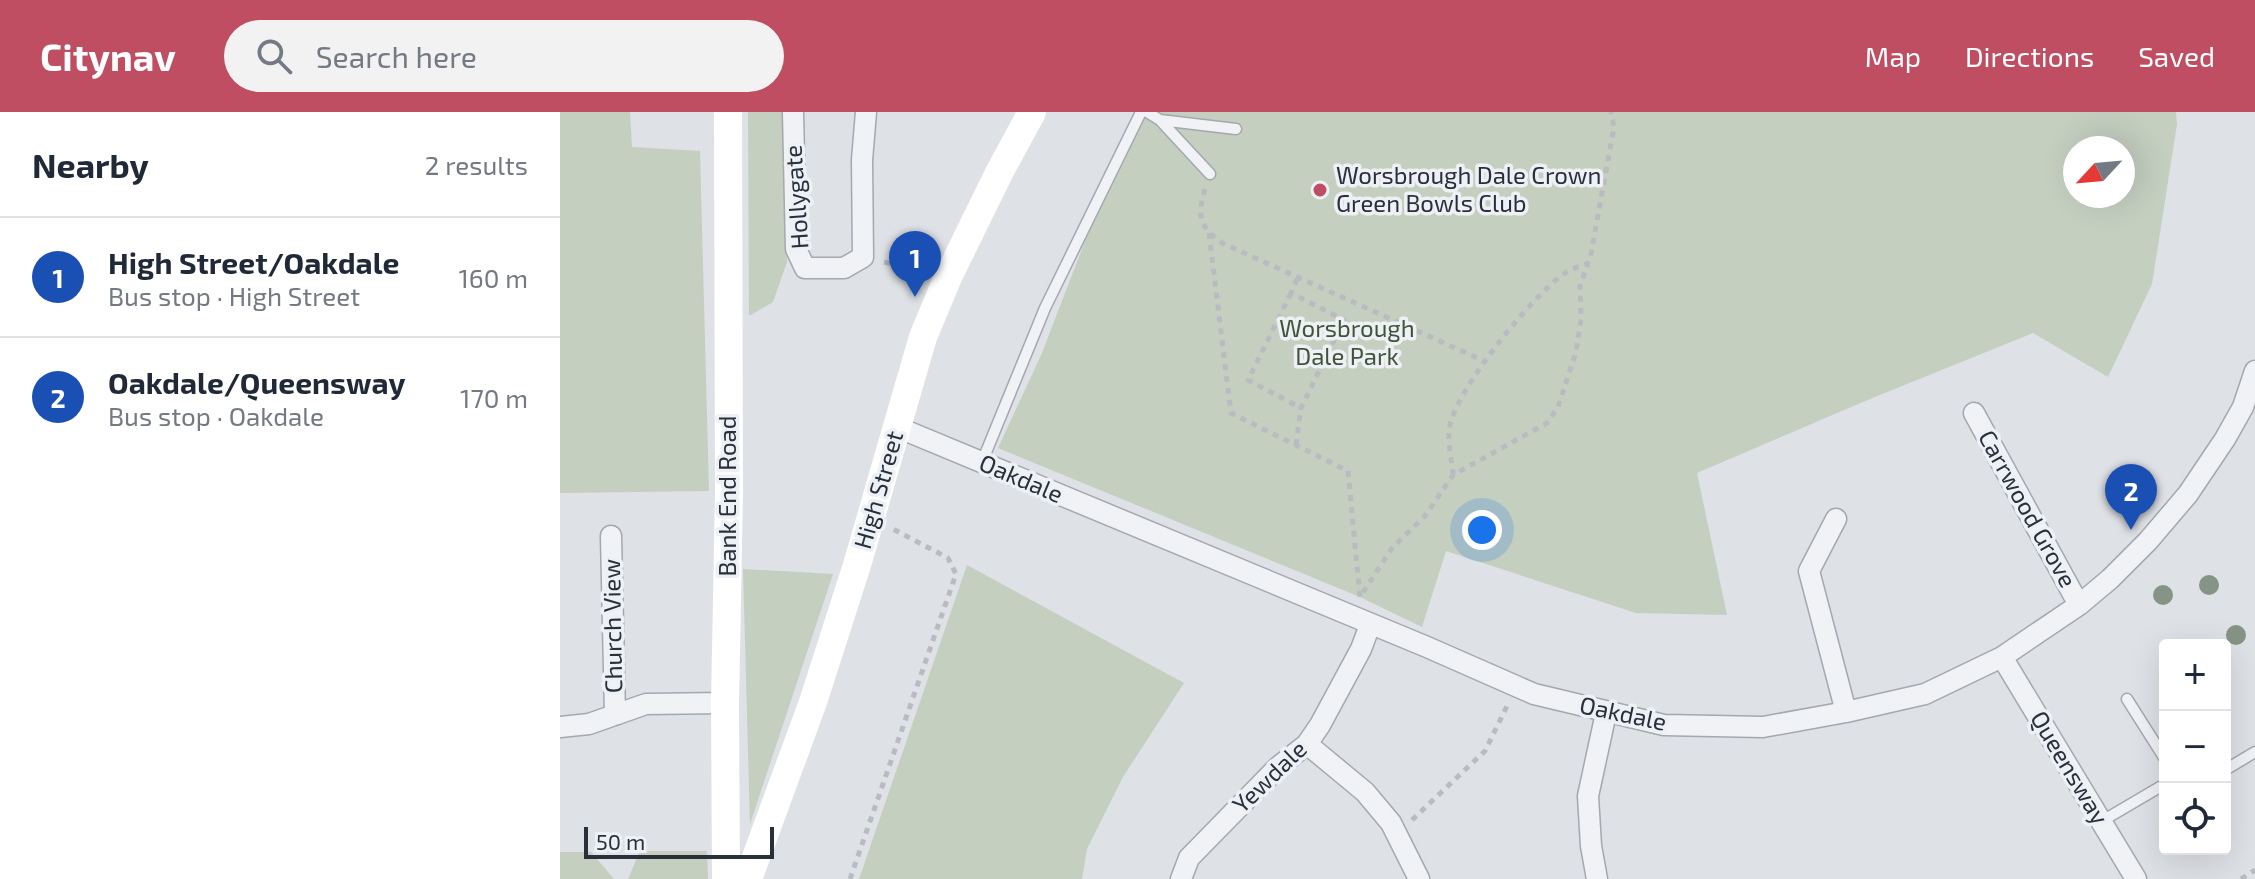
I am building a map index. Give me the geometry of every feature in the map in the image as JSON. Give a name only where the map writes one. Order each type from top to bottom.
[{"type":"street","name":"Bank End Road","points":[[726,879],[728,112]]},
{"type":"street","name":"Hollygate","points":[[793,112],[796,249],[805,268],[844,268],[863,257]]},
{"type":"street","points":[[863,257],[862,160],[866,112]]},
{"type":"street","name":"High Street","points":[[748,879],[813,702],[871,518],[923,337],[948,277],[1032,112]]},
{"type":"street","name":"Oakdale","points":[[897,427],[1534,694],[1664,725],[1763,727],[1925,694],[2002,657],[2079,605],[2148,541],[2188,494],[2249,409],[2255,371]]},
{"type":"street","name":"Carrwood Grove","points":[[1974,413],[2079,605]]},
{"type":"street","points":[[1836,519],[1809,571],[1846,712]]},
{"type":"street","name":"Church View","points":[[611,536],[615,715]]},
{"type":"street","name":"Yewdale","points":[[1181,879],[1189,858],[1278,767],[1307,744],[1361,649],[1370,625]]},
{"type":"street","name":"Queensway","points":[[2002,657],[2136,879]]},
{"type":"street","name":"Church View","points":[[560,727],[589,724],[646,704],[725,703]]},
{"type":"street","points":[[1597,879],[1591,846],[1588,796],[1606,713]]},
{"type":"street","points":[[1307,744],[1365,792],[1391,823],[1419,879]]},
{"type":"lane","points":[[982,462],[1045,308],[1144,112],[1160,120],[1236,129]]},
{"type":"lane","points":[[1160,120],[1210,174]]},
{"type":"lane","points":[[2127,699],[2159,750]]},
{"type":"lane","points":[[2231,766],[2255,752]]},
{"type":"lane","points":[[2102,821],[2159,788]]},
{"type":"path","points":[[1209,233],[1231,413],[1348,471],[1360,597],[1392,548],[1425,516],[1453,475],[1547,423],[1558,407],[1576,352],[1581,319],[1580,286],[1588,264],[1614,127],[1611,112]]},
{"type":"path","points":[[1210,174],[1200,206],[1201,221],[1209,233],[1222,243],[1484,361]]},
{"type":"path","points":[[863,257],[892,265],[914,263],[948,277]]},
{"type":"path","points":[[1453,475],[1449,431],[1455,409],[1484,361],[1541,293],[1566,272],[1588,264]]},
{"type":"path","points":[[1298,277],[1248,380],[1301,408]]},
{"type":"path","points":[[1291,293],[1344,320],[1301,408],[1296,445]]},
{"type":"path","points":[[850,879],[956,574],[948,558],[871,518]]},
{"type":"path","points":[[1397,834],[1485,751],[1517,686]]},
{"type":"path","points":[[2241,879],[2255,870]]},
{"type":"green space","points":[[560,112],[630,112],[632,147],[700,151],[709,491],[560,493]]},
{"type":"green space","points":[[748,112],[783,112],[787,262],[773,302],[749,316]]},
{"type":"green space","name":"Worsbrough Dale Park","points":[[1147,112],[2176,112],[2177,124],[2152,284],[2108,377],[2033,333],[1697,473],[1727,615],[1636,613],[1446,551],[1422,627],[1360,597],[998,448],[1042,353],[1090,228]]},
{"type":"green space","points":[[967,565],[1184,683],[1123,777],[1087,849],[1082,879],[859,879]]},
{"type":"green space","points":[[743,569],[833,574],[750,824]]},
{"type":"green space","points":[[640,851],[707,851],[708,879],[628,879]]},
{"type":"green space","points":[[560,852],[591,852],[614,879],[560,879]]},
{"type":"place","name":"Worsbrough Dale Crown Green Bowls Club","points":[[1320,190]]},
{"type":"place","name":"High Street/Oakdale","points":[[915,297]]},
{"type":"place","name":"Oakdale/Queensway","points":[[2131,530]]}]
